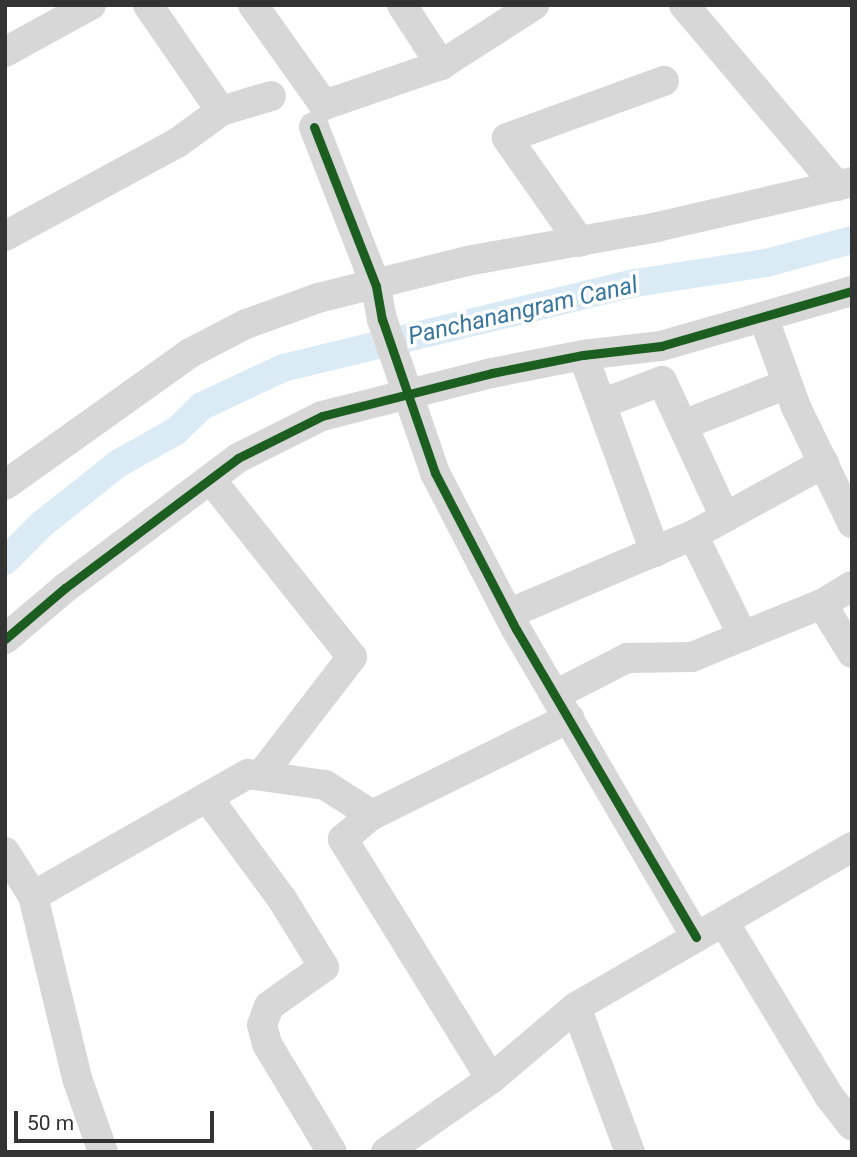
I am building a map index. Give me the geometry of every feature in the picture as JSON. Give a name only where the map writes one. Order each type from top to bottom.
[{"type":"street","points":[[5,52],[91,5]]},
{"type":"street","points":[[148,5],[221,111]]},
{"type":"street","points":[[253,5],[324,105],[442,65],[535,6]]},
{"type":"street","points":[[402,5],[442,65]]},
{"type":"street","points":[[5,485],[190,353],[258,319],[318,298],[376,286],[467,261],[580,242],[845,184],[684,5]]},
{"type":"street","points":[[580,242],[506,138],[664,82]]},
{"type":"street","points":[[5,236],[177,143],[221,111],[271,96]]},
{"type":"street","points":[[314,127],[376,286],[382,319],[397,368],[435,473],[508,614],[696,937]]},
{"type":"street","points":[[5,639],[65,588],[212,481],[238,458],[322,416],[583,355],[661,346],[764,319],[852,291]]},
{"type":"street","points":[[764,319],[788,384],[852,523]]},
{"type":"street","points":[[583,355],[655,552]]},
{"type":"street","points":[[601,404],[662,381],[724,515]]},
{"type":"street","points":[[683,425],[788,384]]},
{"type":"street","points":[[508,614],[693,535],[724,515],[824,463]]},
{"type":"street","points":[[212,481],[352,657],[262,774]]},
{"type":"street","points":[[693,535],[743,636]]},
{"type":"street","points":[[491,1079],[343,839],[372,816],[562,707],[627,658],[692,657],[822,604],[852,586]]},
{"type":"street","points":[[822,604],[852,653]]},
{"type":"street","points":[[33,895],[248,774],[325,785],[372,816]]},
{"type":"street","points":[[207,797],[282,899],[324,967],[269,1006],[262,1025],[267,1044],[332,1152]]},
{"type":"street","points":[[386,1152],[491,1079],[576,1007],[852,847]]},
{"type":"street","points":[[5,852],[33,895],[73,1065],[103,1152]]},
{"type":"street","points":[[724,922],[829,1096],[852,1125]]},
{"type":"street","points":[[576,1007],[629,1152]]},
{"type":"waterway","name":"Panchanangram Canal","points":[[5,561],[42,524],[119,463],[176,431],[202,406],[283,368],[635,283],[766,263],[852,240]]},
{"type":"cycle path","points":[[314,127],[376,286],[382,319],[435,473],[516,629],[696,937]]},
{"type":"cycle path","points":[[5,639],[65,588],[238,458],[322,416],[492,373],[583,355],[661,346],[852,291]]}]
